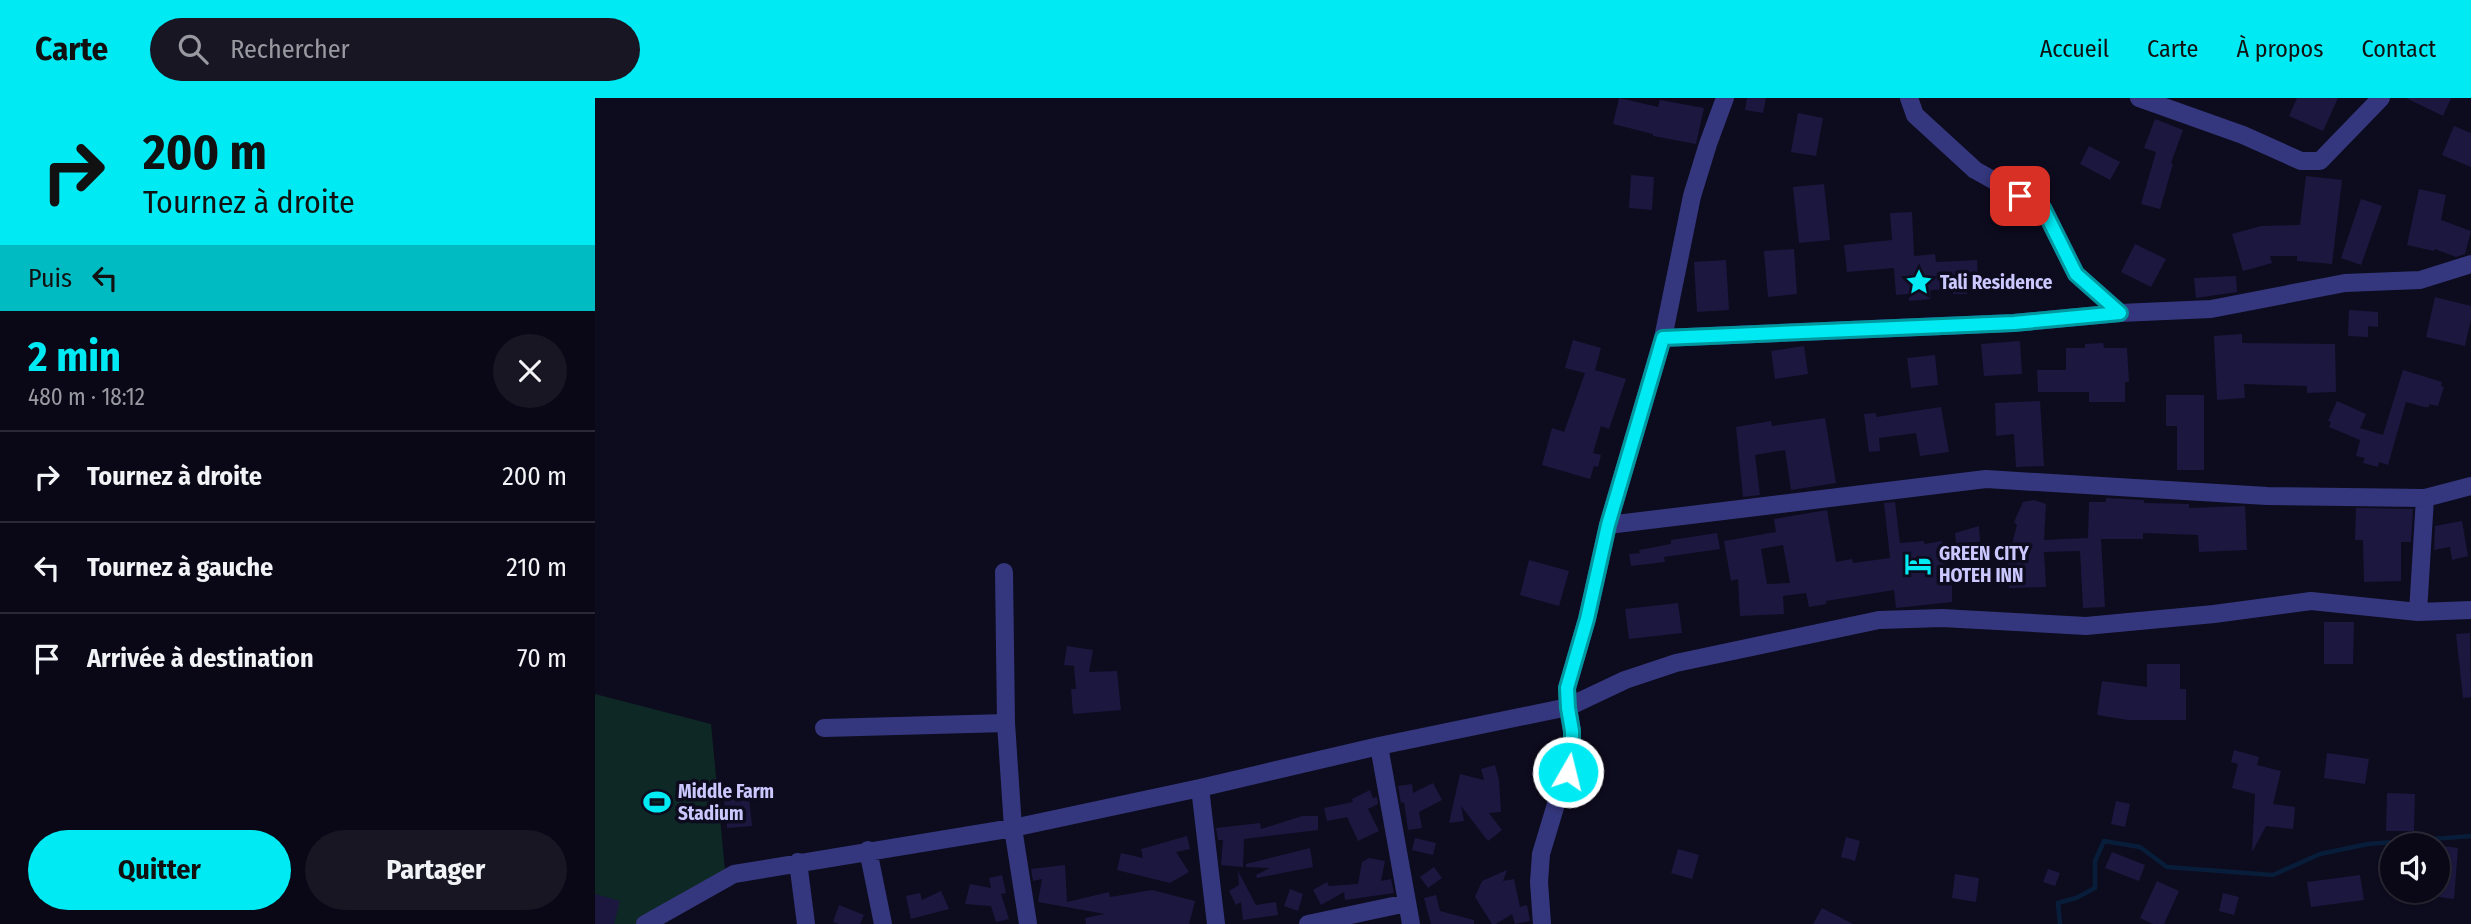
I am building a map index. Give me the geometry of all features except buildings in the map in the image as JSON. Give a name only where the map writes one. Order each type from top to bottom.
[{"type":"street","points":[[1542,924],[1539,882],[1541,854],[1572,751],[1567,688],[1587,619],[1608,525],[1663,338],[1692,196],[1725,98]]},
{"type":"street","points":[[1909,98],[1915,116],[1975,170],[2043,208],[2076,274],[2120,313]]},
{"type":"street","points":[[2139,98],[2243,135],[2311,163],[2320,161],[2381,98]]},
{"type":"street","points":[[1663,338],[2014,323],[2120,313],[2211,309],[2345,283],[2420,280],[2471,264]]},
{"type":"street","points":[[1608,525],[1986,480],[2267,496],[2425,498],[2471,486]]},
{"type":"street","points":[[2418,612],[2425,498]]},
{"type":"street","points":[[1004,572],[1006,723],[1013,828],[1028,924]]},
{"type":"street","points":[[645,924],[734,874],[1013,828],[1379,746],[1568,708],[1625,680],[1676,663],[1879,620],[1942,618],[2086,626],[2214,614],[2311,601],[2418,612],[2471,610]]},
{"type":"street","points":[[824,728],[1006,723]]},
{"type":"street","points":[[1379,746],[1411,924]]},
{"type":"street","points":[[1199,788],[1216,924]]},
{"type":"street","points":[[868,850],[883,924]]},
{"type":"street","points":[[798,862],[806,924]]},
{"type":"street","points":[[1308,924],[1407,903]]},
{"type":"green space","name":"Middle Farm Stadium","points":[[595,694],[711,724],[726,880],[638,924],[595,924]]},
{"type":"waterway","points":[[2060,924],[2058,903],[2076,898],[2095,888],[2095,861],[2104,841],[2140,847],[2167,867],[2273,875],[2320,854],[2368,844],[2471,836]]},
{"type":"place","name":"Tali Residence","points":[[1919,282]]},
{"type":"place","name":"GREEN CITY HOTEH INN","points":[[1918,564]]},
{"type":"place","name":"Middle Farm Stadium","points":[[657,802]]},
{"type":"route","points":[[1568,772],[1572,731],[1567,688],[1587,619],[1608,525],[1663,338],[2014,323],[2120,313],[2076,274],[2043,208],[2020,196]]}]
